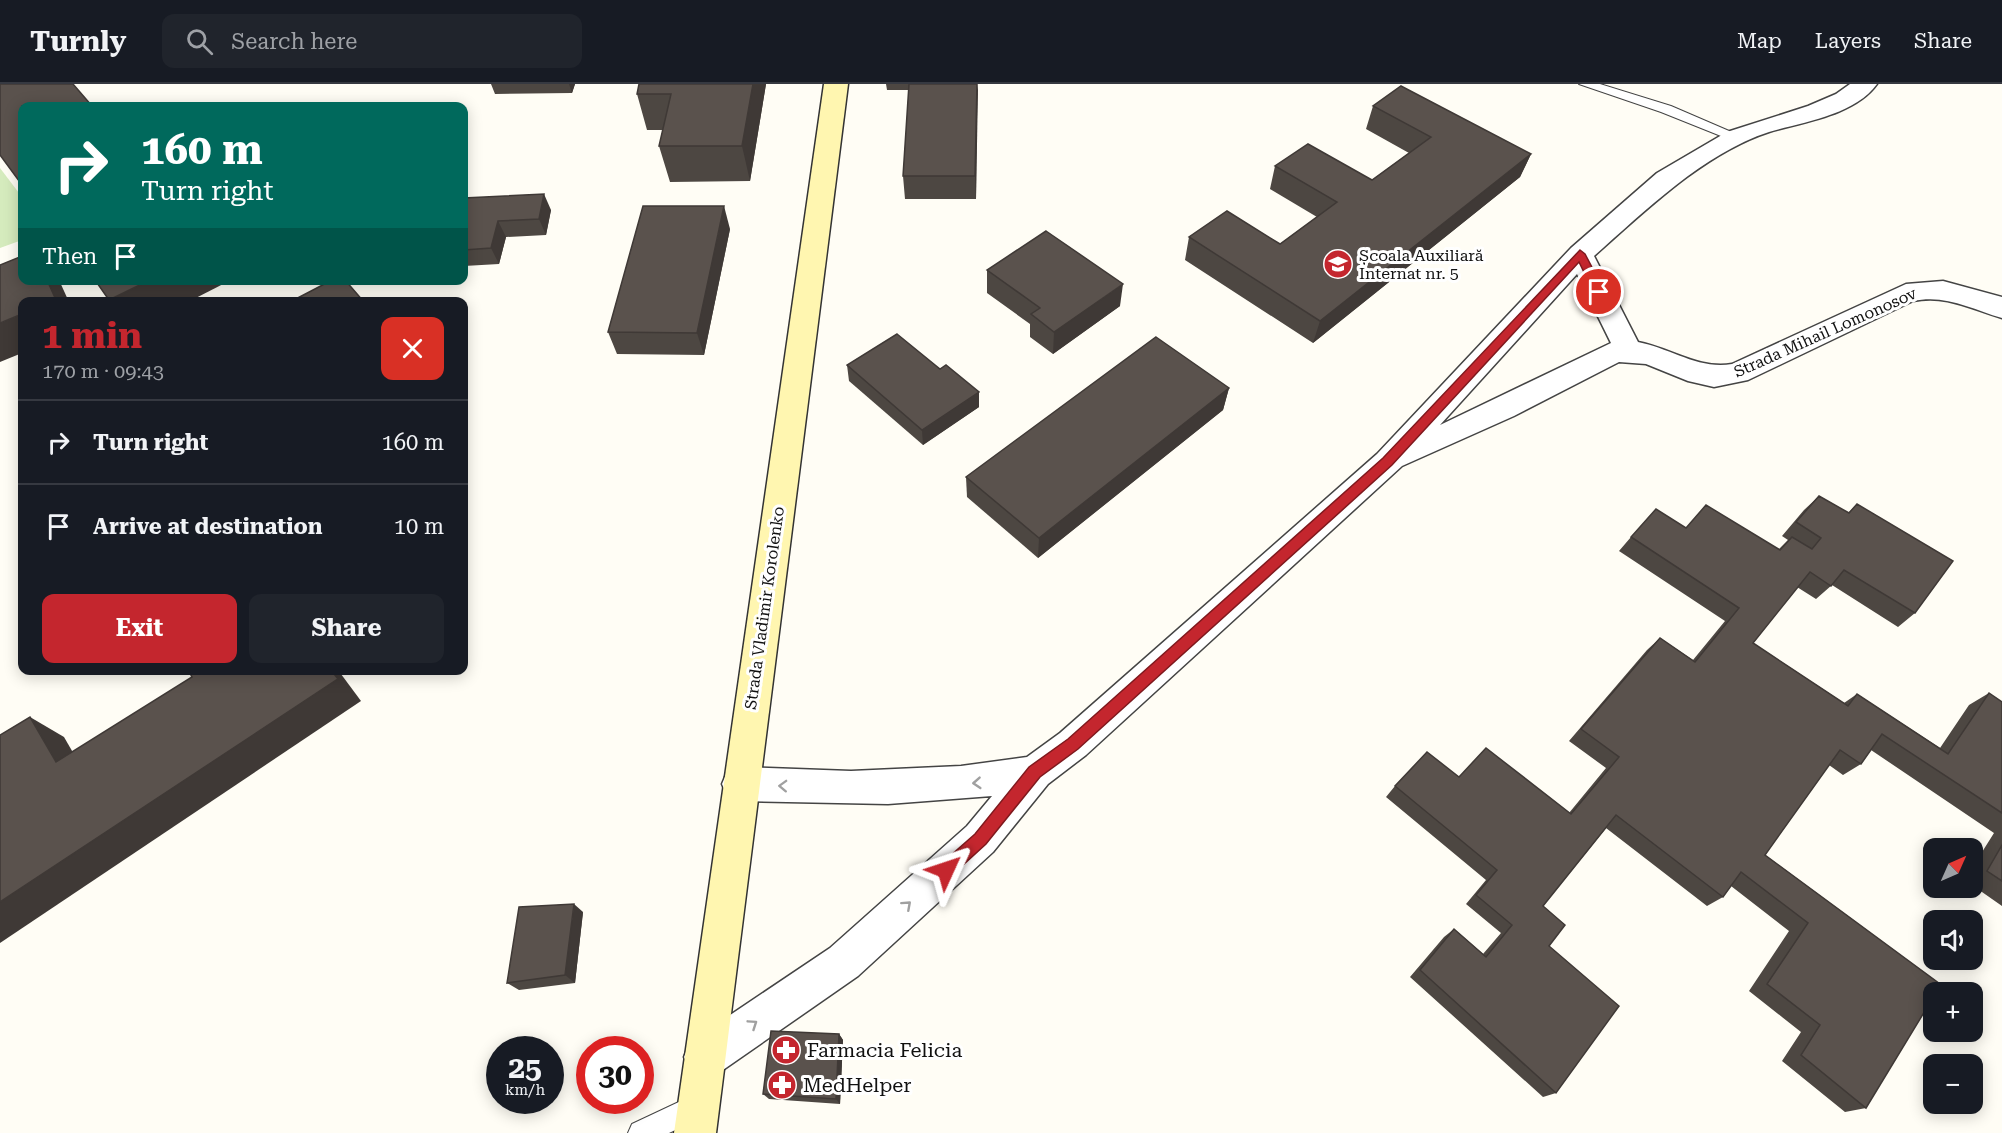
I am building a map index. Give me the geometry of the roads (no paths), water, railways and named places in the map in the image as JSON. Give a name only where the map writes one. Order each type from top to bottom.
[{"type":"main road","name":"Strada Vladimir Korolenko","points":[[697,1120],[740,784],[836,84]]},
{"type":"street","points":[[705,1057],[844,962],[980,839],[1035,772],[1073,744],[1388,462],[1580,254],[1666,179],[1736,137],[1816,111],[1844,99],[1865,84]]},
{"type":"street","points":[[1388,462],[1504,408],[1613,353],[1628,349],[1580,254]]},
{"type":"street","name":"Strada Mihail Lomonosov","points":[[1628,349],[1649,352],[1696,373],[1713,377],[1738,373],[1906,293],[1924,288],[1961,292],[2002,308]]},
{"type":"street","points":[[740,784],[863,789],[986,782],[1035,772]]},
{"type":"lane","points":[[1586,84],[1666,109],[1736,137]]},
{"type":"lane","points":[[641,1133],[697,1120]]},
{"type":"place","name":"Școala Auxiliară Internat nr. 5","points":[[1338,264]]},
{"type":"place","name":"Farmacia Felicia","points":[[786,1050]]},
{"type":"place","name":"MedHelper","points":[[782,1085]]}]
